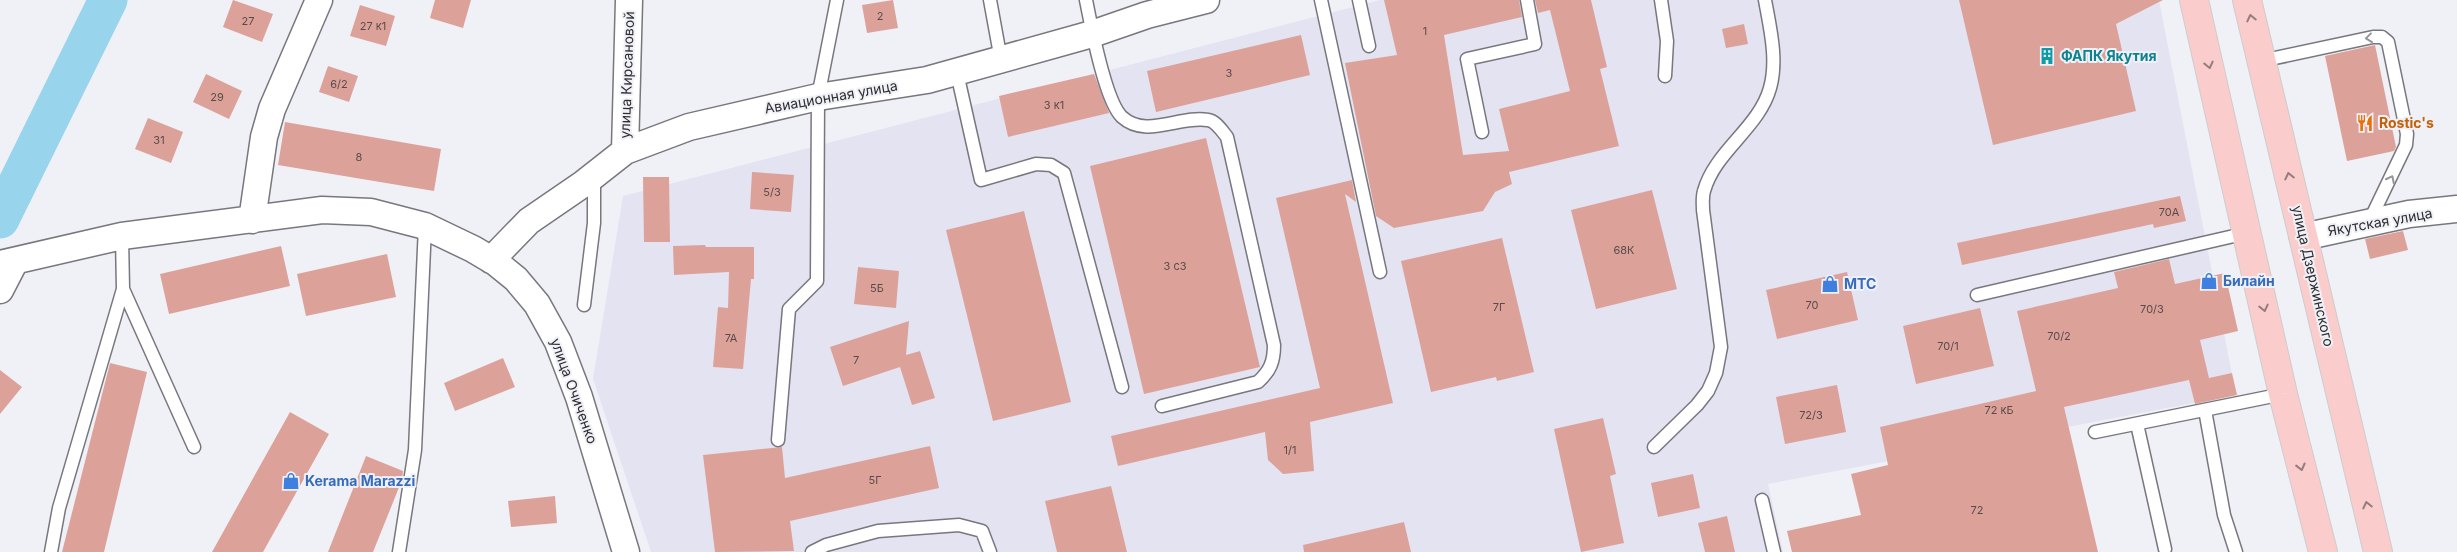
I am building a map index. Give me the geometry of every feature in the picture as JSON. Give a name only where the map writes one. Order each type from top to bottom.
[{"type":"main road","points":[[2194,0],[2283,394],[2323,552]]},
{"type":"main road","name":"улица Дзержинского","points":[[2247,0],[2378,552]]},
{"type":"street","points":[[252,220],[264,137],[272,109],[318,0]]},
{"type":"street","name":"улица Кирсановой","points":[[625,151],[630,0]]},
{"type":"street","name":"Авиационная улица","points":[[491,260],[529,220],[625,151],[698,124],[818,96],[927,80],[957,73],[1092,34],[1147,15],[1206,0]]},
{"type":"street","name":"Якутская улица","points":[[2303,237],[2409,214],[2457,209]]},
{"type":"street","name":"улица Очиченко","points":[[8,262],[122,236],[322,210],[370,212],[425,226],[491,260],[516,279],[537,304],[558,342],[579,397],[626,552]]},
{"type":"street","points":[[0,290],[8,262]]},
{"type":"lane","points":[[778,440],[789,309],[817,281],[818,96],[837,0]]},
{"type":"lane","points":[[990,0],[1001,60]]},
{"type":"lane","points":[[1086,0],[1092,34],[1114,105],[1122,116],[1132,123],[1146,127],[1209,120],[1220,127],[1227,137],[1274,345],[1274,358],[1268,373],[1258,382],[1162,406]]},
{"type":"lane","points":[[1321,0],[1380,272]]},
{"type":"lane","points":[[1359,0],[1369,46]]},
{"type":"lane","points":[[1482,132],[1466,59],[1535,44],[1527,0]]},
{"type":"lane","points":[[1661,0],[1667,41],[1665,76]]},
{"type":"lane","points":[[1654,447],[1697,406],[1708,391],[1716,374],[1720,347],[1703,210],[1704,192],[1718,163],[1758,113],[1770,88],[1773,60],[1765,0]]},
{"type":"lane","points":[[2262,61],[2373,37],[2382,37],[2388,42],[2407,134],[2406,145],[2369,222]]},
{"type":"lane","points":[[957,73],[981,180],[1036,164],[1051,165],[1064,173],[1122,387]]},
{"type":"lane","points":[[584,305],[594,223],[594,175]]},
{"type":"lane","points":[[399,552],[414,459],[425,226]]},
{"type":"lane","points":[[1977,295],[2247,233]]},
{"type":"lane","points":[[51,552],[59,508],[123,289],[122,236]]},
{"type":"lane","points":[[123,289],[194,447]]},
{"type":"lane","points":[[2095,432],[2283,394]]},
{"type":"lane","points":[[2206,410],[2224,515],[2236,552]]},
{"type":"lane","points":[[2138,424],[2165,549]]},
{"type":"lane","points":[[1762,500],[1774,552]]},
{"type":"lane","points":[[812,552],[826,545],[878,531],[959,525],[982,531],[990,552]]},
{"type":"shaded area","points":[[1380,0],[2159,0],[2236,395],[1768,484],[1783,552],[651,552],[593,379],[623,196]]},
{"type":"building","points":[[233,0],[273,14],[262,42],[223,27]]},
{"type":"building","points":[[435,0],[471,0],[463,28],[430,18]]},
{"type":"building","points":[[893,0],[898,28],[867,33],[862,5]]},
{"type":"building","points":[[1384,0],[1519,0],[1522,17],[1444,35],[1463,155],[1509,151],[1499,109],[1570,91],[1550,10],[1538,13],[1535,0],[1591,0],[1607,67],[1600,69],[1619,146],[1509,172],[1512,184],[1495,192],[1483,211],[1394,228],[1376,216],[1345,63],[1397,55]]},
{"type":"building","name":"ФАПК Якутия","points":[[1959,0],[2163,0],[2116,24],[2136,111],[1993,145]]},
{"type":"building","points":[[360,5],[395,16],[386,46],[350,36]]},
{"type":"building","points":[[1744,24],[1748,44],[1726,48],[1722,29]]},
{"type":"building","points":[[1301,35],[1310,75],[1156,112],[1147,71]]},
{"type":"building","name":"Rostic's","points":[[2375,45],[2396,147],[2394,151],[2347,161],[2325,56]]},
{"type":"building","points":[[328,66],[358,76],[349,102],[319,92]]},
{"type":"building","points":[[206,74],[242,91],[229,119],[193,102]]},
{"type":"building","points":[[1094,74],[1109,113],[1008,137],[999,96]]},
{"type":"building","points":[[148,118],[183,132],[171,163],[135,149]]},
{"type":"building","points":[[285,122],[441,149],[434,191],[278,165]]},
{"type":"building","points":[[1206,138],[1260,367],[1144,394],[1090,166]]},
{"type":"building","points":[[752,172],[794,175],[791,212],[750,209]]},
{"type":"building","points":[[643,177],[669,177],[670,242],[644,242]]},
{"type":"building","points":[[1352,180],[1356,202],[1345,194],[1393,403],[1310,422],[1314,471],[1283,474],[1268,460],[1265,432],[1118,466],[1111,436],[1320,388],[1276,198]]},
{"type":"building","points":[[1652,190],[1677,289],[1596,309],[1571,210]]},
{"type":"building","points":[[2180,196],[2186,221],[2154,228],[2153,224],[1962,265],[1957,243]]},
{"type":"building","points":[[1024,211],[1071,402],[993,421],[946,230]]},
{"type":"building","points":[[2403,231],[2408,250],[2370,259],[2365,239]]},
{"type":"building","points":[[1502,238],[1534,372],[1497,381],[1496,377],[1431,392],[1401,261]]},
{"type":"building","points":[[705,245],[706,247],[754,247],[754,279],[751,279],[743,369],[713,367],[718,307],[728,308],[729,272],[674,275],[673,246]]},
{"type":"building","points":[[281,246],[290,286],[169,314],[160,274]]},
{"type":"building","points":[[387,254],[396,297],[306,316],[297,274]]},
{"type":"building","points":[[2169,259],[2175,284],[2225,273],[2238,331],[2200,340],[2209,378],[2232,373],[2237,395],[2195,404],[2189,380],[2064,407],[2098,552],[1792,552],[1787,531],[1861,515],[1851,474],[1888,465],[1880,427],[2036,391],[2017,311],[2118,288],[2114,272]]},
{"type":"building","points":[[858,267],[899,271],[896,308],[854,304]]},
{"type":"building","points":[[1847,272],[1858,320],[1777,339],[1766,290]]},
{"type":"building","points":[[1980,308],[1994,366],[1916,384],[1903,326]]},
{"type":"building","points":[[909,321],[906,355],[920,351],[935,398],[912,405],[900,367],[843,386],[830,347]]},
{"type":"building","points":[[503,358],[515,387],[455,411],[444,383]]},
{"type":"building","points":[[110,363],[147,372],[104,552],[62,552]]},
{"type":"building","points":[[0,370],[22,387],[0,414]]},
{"type":"building","points":[[1837,385],[1846,432],[1785,444],[1776,397]]},
{"type":"building","points":[[290,412],[329,434],[263,552],[212,552]]},
{"type":"building","points":[[1603,418],[1616,474],[1610,476],[1624,543],[1581,552],[1554,429]]},
{"type":"building","points":[[930,446],[939,488],[790,521],[794,551],[715,552],[703,455],[782,447],[785,478]]},
{"type":"building","points":[[366,456],[403,471],[402,480],[373,552],[328,552]]},
{"type":"building","points":[[1693,474],[1700,508],[1658,517],[1651,483]]},
{"type":"building","points":[[1111,486],[1127,552],[1057,552],[1045,501]]},
{"type":"building","points":[[555,496],[557,523],[511,527],[508,501]]},
{"type":"building","points":[[1727,516],[1735,552],[1705,552],[1698,523]]},
{"type":"building","points":[[1404,522],[1411,552],[1304,552],[1303,545]]},
{"type":"waterway","points":[[0,219],[108,0]]},
{"type":"place","name":"ФАПК Якутия","points":[[2047,56]]},
{"type":"place","name":"Rostic's","points":[[2365,123]]},
{"type":"place","name":"Билайн","points":[[2209,281]]},
{"type":"place","name":"МТС","points":[[1830,284]]},
{"type":"place","name":"Kerama Marazzi","points":[[291,481]]}]
